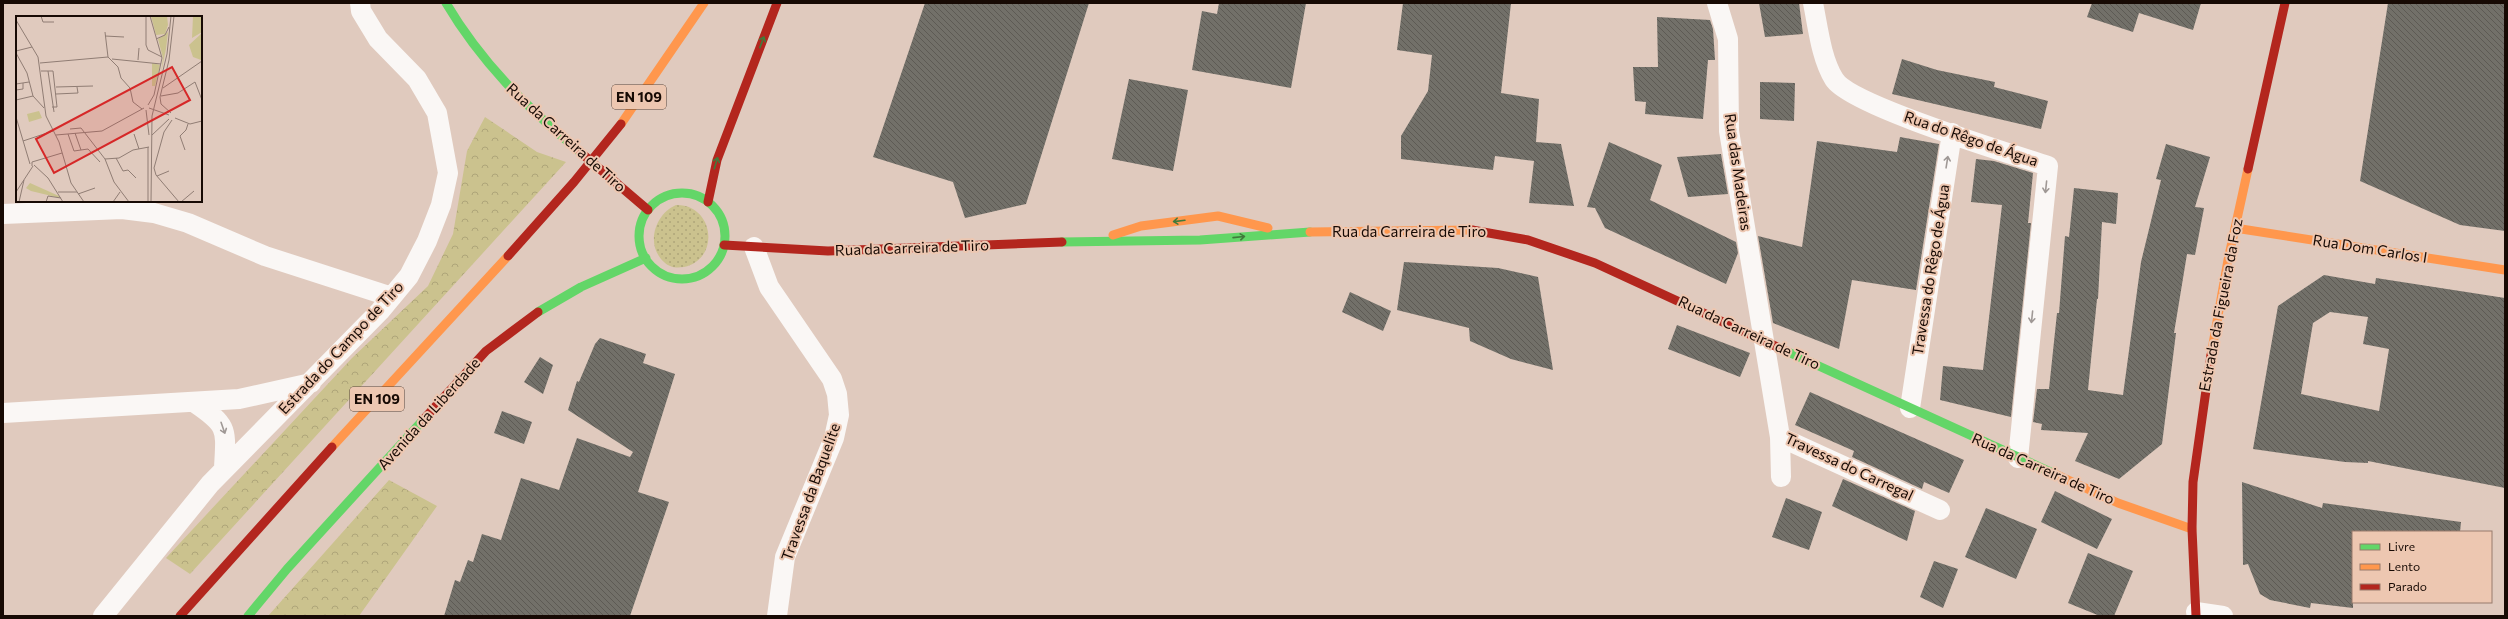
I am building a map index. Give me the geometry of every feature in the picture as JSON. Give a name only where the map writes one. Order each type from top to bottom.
[{"type":"main road","name":"Rua da Carreira de Tiro","points":[[446,3],[475,50],[510,89],[539,118],[648,210]]},
{"type":"main road","name":"EN 109","points":[[180,616],[308,473],[461,310],[574,182],[614,134],[704,3]]},
{"type":"main road","points":[[708,202],[717,160],[777,3]]},
{"type":"main road","name":"Estrada da Figueira da Foz","points":[[2196,615],[2192,529],[2193,482],[2202,404],[2235,228],[2285,3]]},
{"type":"main road","points":[[665,61],[677,26]]},
{"type":"main road","points":[[676,193],[688,193],[708,202],[721,216],[725,235],[724,245],[715,263],[698,275],[688,278],[664,274],[653,267],[646,258],[639,239],[643,219],[648,210],[656,202],[676,193]]},
{"type":"main road","name":"Rua da Carreira de Tiro","points":[[1100,241],[1122,231],[1141,226],[1218,216],[1284,232]]},
{"type":"main road","points":[[1200,240],[1215,228],[1218,216]]},
{"type":"main road","name":"Rua Dom Carlos I","points":[[2235,228],[2505,270]]},
{"type":"main road","name":"Rua da Carreira de Tiro","points":[[724,245],[828,251],[1100,241],[1200,240],[1284,232],[1471,230],[1528,240],[1595,263],[2118,503],[2192,529]]},
{"type":"main road","name":"Avenida da Liberdade","points":[[248,616],[287,569],[486,351],[509,331],[565,293],[646,258]]},
{"type":"street","name":"Estrada do Campo de Tiro","points":[[103,616],[224,468],[311,383],[392,297],[408,276],[427,241],[441,206],[448,173],[444,141],[437,112],[417,79],[378,39],[361,12],[360,3]]},
{"type":"street","name":"Rua das Madeiras","points":[[1718,3],[1728,39],[1729,131],[1764,340]]},
{"type":"street","name":"Rua do Rêgo de Água","points":[[1813,3],[1821,39],[1835,81],[1849,92],[1880,108],[2048,166],[2018,458]]},
{"type":"street","name":"Travessa do Rêgo de Água","points":[[1910,408],[1952,133]]},
{"type":"street","points":[[3,214],[122,209],[154,213],[188,224],[265,256],[392,297]]},
{"type":"street","name":"Travessa da Baquelite","points":[[754,247],[769,287],[832,379],[837,394],[839,415],[834,438],[785,556],[776,616]]},
{"type":"street","name":"Travessa do Carregal","points":[[1764,340],[1780,437],[1940,510]]},
{"type":"street","points":[[3,413],[195,403],[239,399],[311,383]]},
{"type":"street","points":[[195,403],[221,422],[225,433],[224,468]]},
{"type":"street","points":[[1780,437],[1781,476]]},
{"type":"street","points":[[2196,615],[2223,616]]},
{"type":"green space","points":[[485,117],[537,152],[566,162],[190,574],[166,558],[352,358],[428,286],[453,234],[467,151]]},
{"type":"green space","points":[[676,205],[689,207],[698,213],[705,222],[708,233],[708,244],[704,254],[696,262],[684,267],[676,267],[666,264],[658,255],[655,247],[655,230],[658,223],[669,209]]},
{"type":"green space","points":[[389,480],[437,506],[359,616],[268,616]]},
{"type":"building","points":[[925,3],[1089,3],[1026,204],[965,218],[953,182],[873,157]]},
{"type":"building","points":[[1219,3],[1306,3],[1291,88],[1192,70],[1202,11],[1217,14]]},
{"type":"building","points":[[1403,3],[1511,3],[1501,93],[1539,99],[1536,142],[1561,144],[1574,206],[1529,203],[1534,161],[1495,156],[1493,170],[1401,159],[1401,136],[1428,91],[1432,55],[1397,50]]},
{"type":"building","points":[[1759,3],[1799,3],[1803,34],[1765,37]]},
{"type":"building","points":[[2092,3],[2201,3],[2193,30],[2139,13],[2133,32],[2087,17]]},
{"type":"building","points":[[2388,3],[2505,3],[2505,231],[2460,225],[2360,181]]},
{"type":"building","points":[[1657,17],[1710,20],[1713,29],[1715,60],[1708,60],[1703,119],[1645,114],[1646,102],[1635,101],[1633,67],[1658,67]]},
{"type":"building","points":[[1902,59],[1937,70],[1995,82],[1994,87],[2048,101],[2041,129],[1892,94]]},
{"type":"building","points":[[1129,79],[1188,90],[1173,171],[1112,159]]},
{"type":"building","points":[[1760,82],[1795,83],[1794,121],[1760,119]]},
{"type":"building","points":[[1900,137],[1939,144],[1916,290],[1852,280],[1839,349],[1773,323],[1758,236],[1802,247],[1817,141],[1897,152]]},
{"type":"building","points":[[1609,142],[1662,165],[1650,200],[1736,242],[1738,253],[1726,284],[1605,228],[1595,208],[1587,207]]},
{"type":"building","points":[[2166,144],[2210,157],[2195,207],[2204,208],[2195,255],[2187,254],[2174,333],[2176,333],[2162,444],[2119,479],[2075,461],[2088,433],[2041,430],[2042,424],[2033,422],[2037,389],[2049,389],[2057,313],[2059,313],[2065,236],[2069,237],[2074,188],[2118,193],[2116,224],[2102,222],[2098,299],[2088,390],[2123,395],[2141,262],[2161,180],[2156,179]]},
{"type":"building","points":[[1721,154],[1728,194],[1688,197],[1677,157]]},
{"type":"building","points":[[1976,159],[1994,161],[2033,173],[2028,223],[2031,223],[2011,417],[1940,400],[1943,366],[1983,370],[2002,205],[1971,202]]},
{"type":"building","points":[[1404,262],[1498,268],[1538,277],[1553,370],[1511,359],[1470,341],[1469,328],[1397,310]]},
{"type":"building","points":[[2324,275],[2375,284],[2376,278],[2505,298],[2505,488],[2368,461],[2368,463],[2345,462],[2253,449],[2278,306]],"holes":[[[2330,312],[2368,317],[2363,344],[2389,349],[2379,411],[2301,394],[2313,323]]]},
{"type":"building","points":[[1350,292],[1391,311],[1383,331],[1342,312]]},
{"type":"building","points":[[1677,325],[1750,353],[1740,377],[1668,349]]},
{"type":"building","points":[[600,338],[646,354],[643,363],[675,374],[638,492],[669,502],[630,616],[444,616],[455,580],[460,582],[468,560],[473,562],[482,534],[501,540],[521,478],[559,490],[577,438],[630,457],[633,452],[568,410],[577,381],[579,382],[595,344]]},
{"type":"building","points":[[540,357],[553,365],[543,394],[524,382]]},
{"type":"building","points":[[1810,392],[1964,460],[1949,493],[1924,482],[1922,489],[1852,457],[1854,451],[1795,425]]},
{"type":"building","points":[[502,411],[532,422],[524,444],[494,433]]},
{"type":"building","points":[[1843,479],[1915,511],[1907,541],[1832,506]]},
{"type":"building","points":[[2242,482],[2322,508],[2323,503],[2461,522],[2460,531],[2352,531],[2353,608],[2311,603],[2310,608],[2270,600],[2260,594],[2248,564],[2243,565]]},
{"type":"building","points":[[2055,491],[2112,519],[2097,549],[2041,522]]},
{"type":"building","points":[[1786,498],[1822,512],[1809,550],[1772,537]]},
{"type":"building","points":[[1986,508],[2037,529],[2016,579],[1965,557]]},
{"type":"building","points":[[2088,553],[2133,571],[2114,616],[2100,616],[2068,603]]},
{"type":"building","points":[[1934,561],[1958,569],[1943,608],[1920,597]]},
{"type":"traffic: fast","points":[[446,3],[474,45],[506,83],[560,135],[580,152]]},
{"type":"traffic: fast","points":[[682,193],[698,197],[712,206],[721,220],[725,236],[721,252],[712,266],[698,275],[682,279],[666,275],[652,266],[643,252],[639,236],[643,220],[652,206],[666,197],[682,193]]},
{"type":"traffic: fast","points":[[1062,242],[1200,240],[1310,232]]},
{"type":"traffic: fast","points":[[538,312],[581,287],[646,258]]},
{"type":"traffic: fast","points":[[1786,351],[2053,473]]},
{"type":"traffic: fast","points":[[248,616],[287,569],[423,420]]},
{"type":"traffic: slow","points":[[621,124],[704,3]]},
{"type":"traffic: slow","points":[[2211,355],[2228,260],[2248,169]]},
{"type":"traffic: slow","points":[[1113,235],[1141,226],[1218,216],[1268,228]]},
{"type":"traffic: slow","points":[[2235,228],[2505,270]]},
{"type":"traffic: slow","points":[[1310,232],[1472,230]]},
{"type":"traffic: slow","points":[[332,447],[508,256]]},
{"type":"traffic: slow","points":[[2053,473],[2118,503],[2192,529]]},
{"type":"traffic: jam","points":[[708,202],[717,160],[777,3]]},
{"type":"traffic: jam","points":[[2248,169],[2285,3]]},
{"type":"traffic: jam","points":[[508,256],[574,182],[621,124]]},
{"type":"traffic: jam","points":[[580,152],[648,210]]},
{"type":"traffic: jam","points":[[1472,230],[1528,240],[1595,263],[1786,351]]},
{"type":"traffic: jam","points":[[724,245],[828,251],[1062,242]]},
{"type":"traffic: jam","points":[[423,420],[486,351],[538,312]]},
{"type":"traffic: jam","points":[[2196,616],[2192,529],[2193,482],[2211,355]]},
{"type":"traffic: jam","points":[[180,616],[332,447]]}]
